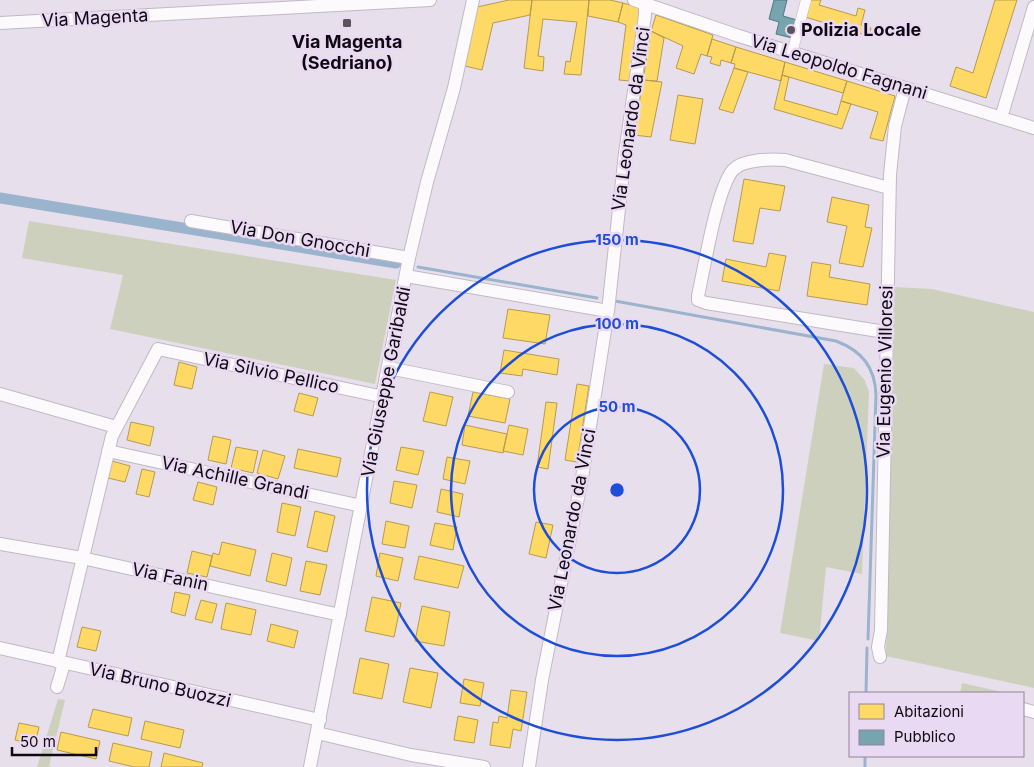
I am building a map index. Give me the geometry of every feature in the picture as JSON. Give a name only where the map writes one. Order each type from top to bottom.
[{"type":"street","name":"Via Magenta","points":[[0,23],[290,4],[430,0]]},
{"type":"street","name":"Via Giuseppe Garibaldi","points":[[310,767],[384,397],[409,258],[427,182],[454,88],[473,0]]},
{"type":"street","points":[[792,53],[806,0]]},
{"type":"street","name":"Via Leopoldo Fagnani","points":[[641,1],[792,53],[1034,128]]},
{"type":"street","name":"Via Leonardo da Vinci","points":[[529,767],[542,680],[582,478],[608,311],[625,153],[646,15],[641,1]]},
{"type":"street","points":[[1001,118],[1034,7]]},
{"type":"street","name":"Via Eugenio Villoresi","points":[[880,657],[878,647],[881,620],[889,188],[895,126],[905,88]]},
{"type":"street","points":[[885,332],[701,302],[698,296],[721,194],[734,169],[742,165],[773,159],[785,160],[889,188]]},
{"type":"street","name":"Via Don Gnocchi","points":[[191,220],[409,258]]},
{"type":"street","points":[[406,276],[608,311]]},
{"type":"street","name":"Via Silvio Pellico","points":[[116,426],[158,349],[384,397]]},
{"type":"street","points":[[389,368],[508,392]]},
{"type":"street","points":[[0,394],[116,426],[108,451],[82,558],[57,687]]},
{"type":"street","name":"Via Achille Grandi","points":[[108,451],[362,506]]},
{"type":"street","name":"Via Fanin","points":[[0,544],[82,558],[340,615]]},
{"type":"street","name":"Via Bruno Buozzi","points":[[0,648],[320,720]]},
{"type":"street","points":[[317,733],[411,755],[484,767]]},
{"type":"green space","points":[[29,221],[396,280],[375,384],[110,329],[123,275],[22,258]]},
{"type":"green space","points":[[895,287],[932,289],[1034,312],[1034,688],[886,656]]},
{"type":"green space","points":[[824,364],[854,368],[864,379],[869,392],[862,574],[826,567],[819,641],[780,633]]},
{"type":"green space","points":[[962,683],[1002,692],[960,692]]},
{"type":"green space","points":[[58,699],[65,700],[49,766],[53,767],[37,767]]},
{"type":"building: Abitazioni","points":[[509,0],[532,0],[530,15],[493,23],[482,70],[465,66],[477,7]]},
{"type":"building: Abitazioni","points":[[532,0],[589,0],[581,75],[564,74],[566,61],[570,62],[577,22],[543,19],[538,56],[544,57],[543,71],[524,68]]},
{"type":"building: Abitazioni","points":[[589,0],[610,0],[623,3],[618,22],[588,16]]},
{"type":"building: Abitazioni","points":[[809,0],[821,0],[819,5],[856,16],[858,8],[865,10],[861,25],[871,28],[869,36],[805,17]]},
{"type":"building: Abitazioni","points":[[995,0],[1017,0],[986,98],[950,86],[956,67],[973,73]]},
{"type":"building: Abitazioni","points":[[623,3],[642,8],[630,81],[619,80],[626,25],[618,22]]},
{"type":"building: Abitazioni","points":[[656,15],[713,35],[707,56],[701,54],[694,74],[676,68],[683,46],[651,31]]},
{"type":"building: Abitazioni","points":[[651,31],[664,38],[657,81],[643,80]]},
{"type":"building: Abitazioni","points":[[712,39],[736,47],[731,63],[721,60],[720,66],[710,63],[712,57],[707,56]]},
{"type":"building: Abitazioni","points":[[736,47],[785,62],[781,81],[734,68],[735,64],[731,63]]},
{"type":"building: Abitazioni","points":[[785,62],[847,81],[843,93],[782,75]]},
{"type":"building: Abitazioni","points":[[734,68],[748,72],[733,113],[719,109]]},
{"type":"building: Abitazioni","points":[[782,75],[789,77],[784,100],[837,115],[841,101],[851,104],[842,129],[774,109]]},
{"type":"building: Abitazioni","points":[[643,80],[662,82],[651,137],[634,135]]},
{"type":"building: Abitazioni","points":[[847,81],[895,96],[883,141],[870,138],[878,112],[841,101]]},
{"type":"building: Abitazioni","points":[[678,95],[703,99],[695,144],[670,140]]},
{"type":"building: Abitazioni","points":[[744,179],[785,186],[780,211],[760,208],[753,244],[733,241]]},
{"type":"building: Abitazioni","points":[[832,197],[869,205],[865,227],[872,228],[863,267],[839,263],[847,226],[827,222]]},
{"type":"building: Abitazioni","points":[[769,253],[786,256],[779,291],[722,281],[726,259],[766,267]]},
{"type":"building: Abitazioni","points":[[812,262],[831,265],[829,277],[870,284],[867,305],[807,296]]},
{"type":"building: Abitazioni","points":[[508,309],[550,315],[545,344],[503,338]]},
{"type":"building: Abitazioni","points":[[504,350],[559,359],[557,375],[523,369],[522,376],[500,373]]},
{"type":"building: Abitazioni","points":[[179,362],[197,367],[192,389],[174,385]]},
{"type":"building: Abitazioni","points":[[577,384],[589,386],[577,462],[565,460]]},
{"type":"building: Abitazioni","points":[[430,392],[453,397],[446,426],[423,421]]},
{"type":"building: Abitazioni","points":[[473,392],[510,399],[505,423],[468,416]]},
{"type":"building: Abitazioni","points":[[299,393],[318,398],[313,416],[294,411]]},
{"type":"building: Abitazioni","points":[[546,402],[557,403],[548,469],[537,467]]},
{"type":"building: Abitazioni","points":[[131,422],[154,427],[150,446],[127,440]]},
{"type":"building: Abitazioni","points":[[465,425],[507,434],[503,453],[462,445]]},
{"type":"building: Abitazioni","points":[[509,425],[528,429],[523,455],[503,451]]},
{"type":"building: Abitazioni","points":[[213,436],[231,440],[226,464],[208,460]]},
{"type":"building: Abitazioni","points":[[236,447],[258,451],[253,473],[231,468]]},
{"type":"building: Abitazioni","points":[[401,447],[424,451],[418,475],[396,470]]},
{"type":"building: Abitazioni","points":[[298,449],[341,458],[337,477],[294,468]]},
{"type":"building: Abitazioni","points":[[263,450],[285,456],[278,479],[257,473]]},
{"type":"building: Abitazioni","points":[[447,457],[470,461],[465,484],[443,479]]},
{"type":"building: Abitazioni","points":[[112,461],[130,466],[125,482],[108,478]]},
{"type":"building: Abitazioni","points":[[142,469],[155,472],[149,497],[136,494]]},
{"type":"building: Abitazioni","points":[[394,481],[417,485],[412,508],[390,503]]},
{"type":"building: Abitazioni","points":[[198,482],[217,487],[213,505],[193,500]]},
{"type":"building: Abitazioni","points":[[441,489],[463,494],[459,517],[437,512]]},
{"type":"building: Abitazioni","points":[[282,503],[301,507],[295,536],[277,532]]},
{"type":"building: Abitazioni","points":[[315,511],[335,516],[327,552],[307,547]]},
{"type":"building: Abitazioni","points":[[386,521],[409,526],[405,548],[382,544]]},
{"type":"building: Abitazioni","points":[[536,522],[553,525],[546,558],[529,554]]},
{"type":"building: Abitazioni","points":[[435,523],[457,527],[453,550],[430,545]]},
{"type":"building: Abitazioni","points":[[222,542],[256,550],[250,576],[210,566],[213,553],[219,555]]},
{"type":"building: Abitazioni","points":[[192,551],[212,556],[207,577],[187,573]]},
{"type":"building: Abitazioni","points":[[272,553],[292,558],[286,586],[266,581]]},
{"type":"building: Abitazioni","points":[[380,553],[403,558],[398,581],[376,576]]},
{"type":"building: Abitazioni","points":[[419,556],[464,566],[458,588],[414,579]]},
{"type":"building: Abitazioni","points":[[306,561],[327,565],[320,595],[300,591]]},
{"type":"building: Abitazioni","points":[[175,592],[190,595],[185,616],[171,612]]},
{"type":"building: Abitazioni","points":[[372,597],[401,603],[394,637],[365,631]]},
{"type":"building: Abitazioni","points":[[201,600],[217,604],[212,623],[195,619]]},
{"type":"building: Abitazioni","points":[[226,603],[256,610],[251,635],[221,629]]},
{"type":"building: Abitazioni","points":[[422,606],[450,612],[444,646],[415,641]]},
{"type":"building: Abitazioni","points":[[271,624],[298,631],[294,648],[267,641]]},
{"type":"building: Abitazioni","points":[[82,627],[101,631],[96,651],[77,647]]},
{"type":"building: Abitazioni","points":[[360,658],[389,664],[382,699],[353,693]]},
{"type":"building: Abitazioni","points":[[410,668],[438,673],[431,708],[403,702]]},
{"type":"building: Abitazioni","points":[[464,679],[484,683],[480,706],[460,703]]},
{"type":"building: Abitazioni","points":[[511,690],[527,692],[521,731],[513,729],[510,748],[490,745],[493,722],[498,723],[499,716],[507,718]]},
{"type":"building: Abitazioni","points":[[93,709],[132,718],[128,736],[88,727]]},
{"type":"building: Abitazioni","points":[[458,716],[478,720],[474,743],[454,740]]},
{"type":"building: Abitazioni","points":[[145,721],[184,730],[180,748],[141,739]]},
{"type":"building: Abitazioni","points":[[19,723],[39,727],[35,745],[15,740]]},
{"type":"building: Abitazioni","points":[[61,732],[100,741],[96,759],[57,750]]},
{"type":"building: Abitazioni","points":[[113,743],[152,752],[149,767],[134,767],[109,761]]},
{"type":"building: Abitazioni","points":[[164,753],[203,763],[202,767],[161,767]]},
{"type":"building: Pubblico","points":[[774,0],[787,0],[783,16],[797,20],[792,38],[776,34],[779,22],[769,19]]},
{"type":"waterway","points":[[0,198],[396,263]]},
{"type":"waterway","points":[[418,267],[597,298]]},
{"type":"waterway","points":[[615,301],[836,341],[853,350],[865,361],[873,376],[876,395],[868,639]]},
{"type":"waterway","points":[[866,692],[867,648]]},
{"type":"waterway","points":[[865,757],[865,767]]},
{"type":"place","name":"Via Magenta (Sedriano)","points":[[347,23]]},
{"type":"place","name":"Polizia Locale","points":[[791,30]]}]
